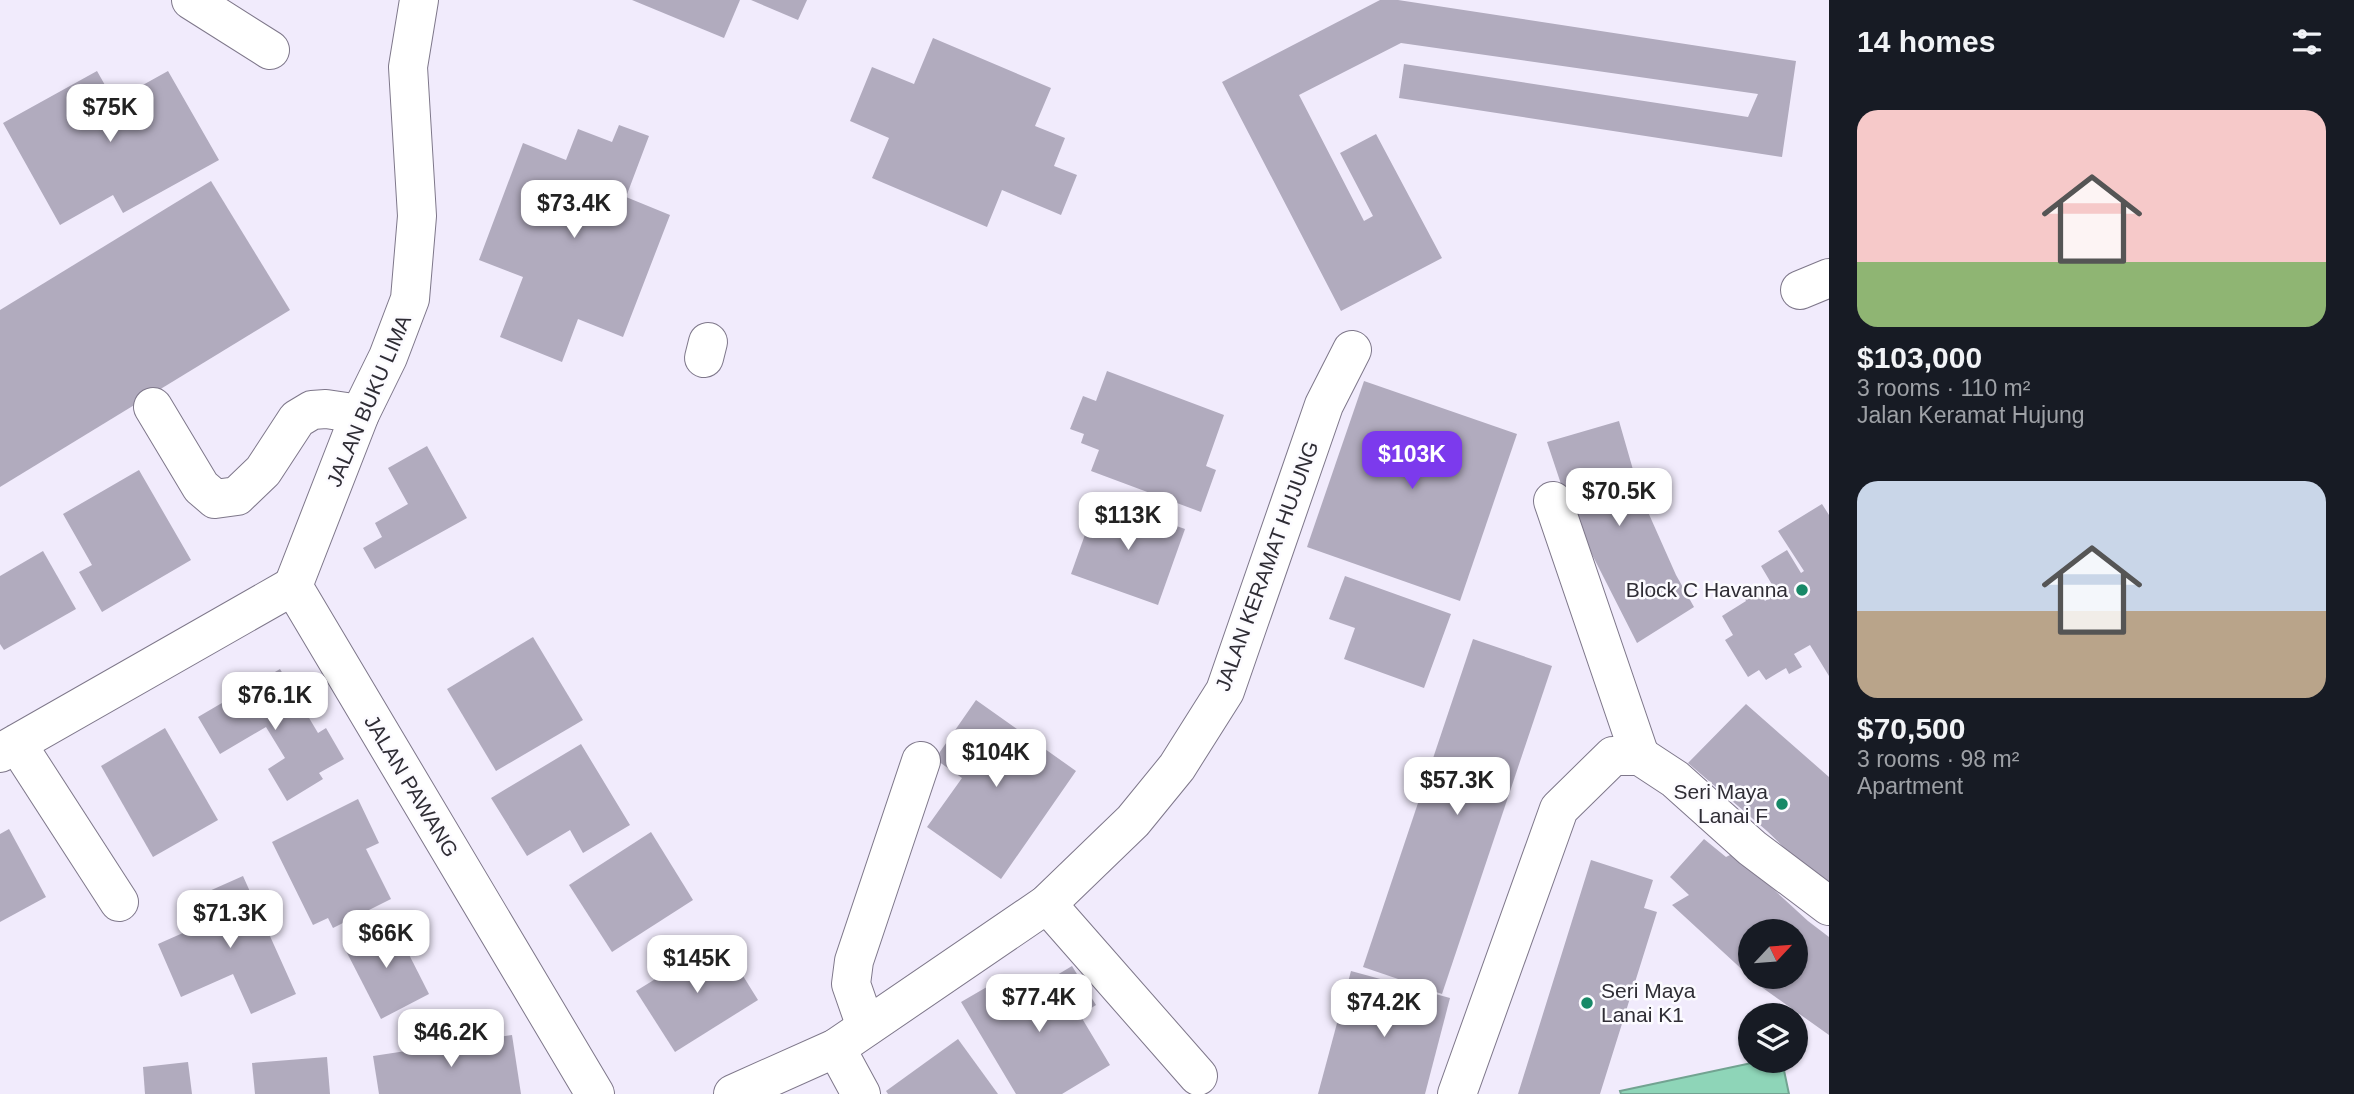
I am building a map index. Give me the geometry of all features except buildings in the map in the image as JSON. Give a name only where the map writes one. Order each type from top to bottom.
[{"type":"street","points":[[191,0],[270,50]]},
{"type":"street","name":"JALAN BUKU LIMA","points":[[292,586],[360,414],[388,357],[410,299],[417,216],[408,67],[419,0]]},
{"type":"street","name":"JALAN KERAMAT HUJUNG","points":[[733,1094],[851,1037],[1047,904],[1133,821],[1177,767],[1224,691],[1324,405],[1352,350]]},
{"type":"street","points":[[153,407],[201,487],[215,499],[237,496],[263,471],[297,419],[312,410],[326,409],[360,414]]},
{"type":"street","points":[[1553,501],[1640,756]]},
{"type":"street","points":[[119,902],[8,748],[292,586]]},
{"type":"street","name":"JALAN PAWANG","points":[[292,586],[595,1094]]},
{"type":"street","points":[[1457,1094],[1559,809],[1613,756],[1640,756],[1675,779],[1752,849],[1829,906]]},
{"type":"street","points":[[860,1094],[851,1037],[854,961],[921,761]]},
{"type":"street","points":[[1047,904],[1198,1076]]},
{"type":"shaded area","points":[[1738,1066],[1738,1073],[1785,1073],[1789,1094],[1621,1094],[1620,1091]]},
{"type":"place","name":"Block C Havanna","points":[[1802,590]]},
{"type":"place","name":"Seri Maya Lanai F","points":[[1782,804]]},
{"type":"place","name":"Seri Maya Lanai K1","points":[[1587,1003]]}]
